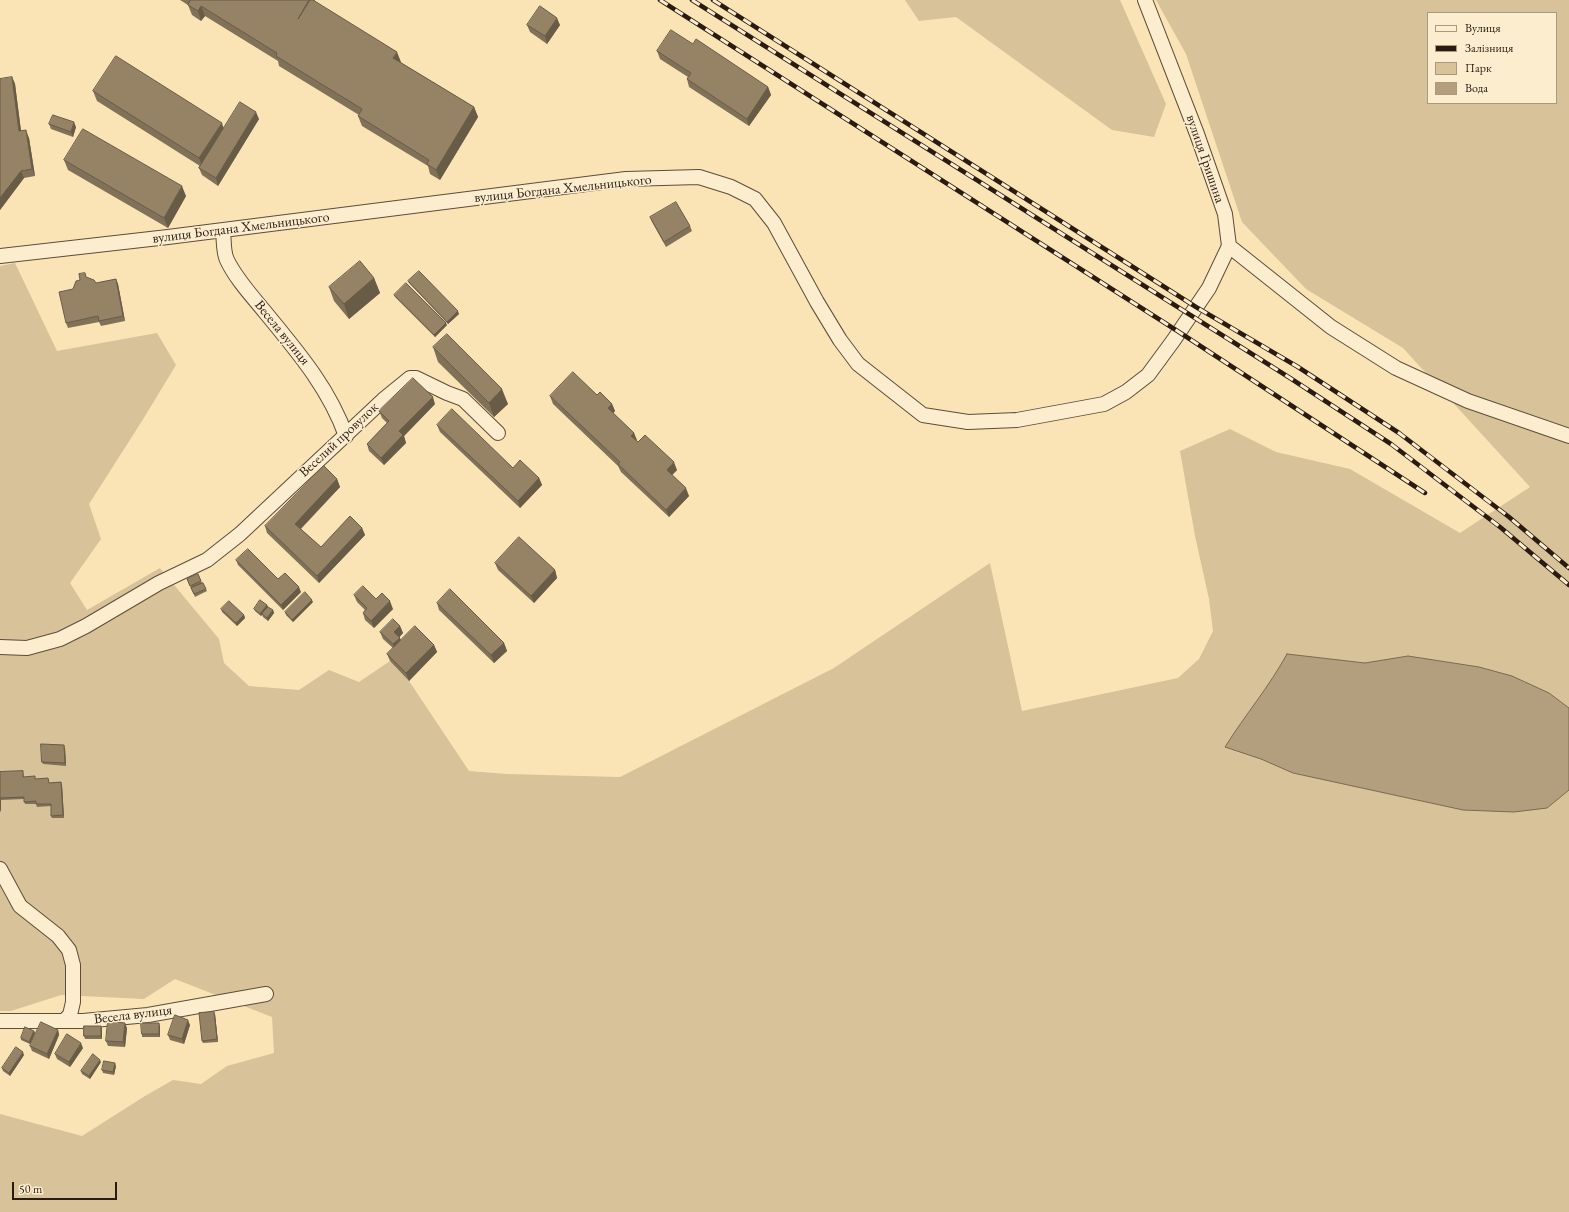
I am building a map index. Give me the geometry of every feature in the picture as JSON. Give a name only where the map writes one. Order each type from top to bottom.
[{"type":"street","name":"вулиця Гришина","points":[[1145,0],[1197,134],[1220,199],[1229,246]]},
{"type":"street","name":"вулиця Богдана Хмельницького","points":[[0,256],[223,230],[626,179],[699,177],[731,187],[755,199],[774,223],[840,340],[858,364],[923,415],[968,422],[1017,420],[1104,404],[1126,392],[1148,375],[1190,316],[1209,288],[1229,246]]},
{"type":"street","name":"Весела вулиця","points":[[223,230],[226,259],[244,287],[302,357],[324,388],[339,414],[346,436]]},
{"type":"street","points":[[1229,246],[1331,327],[1396,368],[1468,401],[1569,436]]},
{"type":"street","name":"Веселий провулок","points":[[0,647],[27,648],[60,639],[86,626],[159,583],[207,560],[240,534],[410,378],[416,378],[463,399],[498,433]]},
{"type":"street","points":[[0,869],[20,906],[58,936],[69,950],[73,965],[72,1002],[70,1014],[64,1020]]},
{"type":"street","name":"Весела вулиця","points":[[0,1021],[64,1020],[148,1015],[266,994]]},
{"type":"green space","points":[[905,0],[1120,0],[1166,104],[1154,137],[1112,130],[956,17],[919,21]]},
{"type":"green space","points":[[1156,0],[1569,0],[1569,1212],[0,1212],[0,1114],[82,1136],[173,1080],[201,1084],[227,1066],[274,1053],[272,1017],[175,979],[144,999],[61,995],[11,1011],[0,1011],[0,266],[15,263],[57,351],[157,333],[176,365],[89,504],[101,539],[70,583],[87,610],[160,568],[219,639],[224,663],[249,686],[299,690],[329,670],[359,682],[390,661],[409,681],[469,771],[507,774],[620,777],[834,668],[990,563],[1022,711],[1178,678],[1199,659],[1213,631],[1209,599],[1195,536],[1180,451],[1230,429],[1276,452],[1350,469],[1460,533],[1530,487],[1403,348],[1306,289],[1242,222],[1186,54]]},
{"type":"water","points":[[1287,654],[1365,663],[1408,656],[1479,667],[1512,676],[1549,693],[1569,708],[1569,790],[1547,808],[1514,812],[1463,810],[1293,773],[1261,759],[1225,747],[1273,678]]},
{"type":"building","points":[[191,0],[309,0],[298,19],[310,0],[313,0],[397,52],[393,58],[474,107],[436,170],[427,164],[429,160],[358,116],[362,109],[276,56],[277,53],[201,6],[198,11],[188,5]]},
{"type":"building","points":[[540,6],[557,18],[545,36],[527,25]]},
{"type":"building","points":[[671,30],[693,44],[696,39],[768,87],[747,119],[687,79],[691,73],[657,51]]},
{"type":"building","points":[[116,56],[222,123],[199,158],[93,91]]},
{"type":"building","points":[[12,77],[19,131],[26,130],[32,169],[21,171],[0,198],[0,79]]},
{"type":"building","points":[[240,102],[256,112],[216,178],[199,168]]},
{"type":"building","points":[[53,115],[74,122],[71,132],[49,124]]},
{"type":"building","points":[[83,129],[182,186],[164,218],[64,160]]},
{"type":"building","points":[[676,202],[690,226],[664,242],[650,217]]},
{"type":"building","points":[[360,261],[374,278],[344,304],[329,287]]},
{"type":"building","points":[[419,271],[458,311],[447,322],[408,281]]},
{"type":"building","points":[[85,273],[86,277],[94,280],[96,283],[116,279],[123,316],[99,321],[98,316],[66,323],[59,292],[73,289],[76,281],[80,280],[79,274]]},
{"type":"building","points":[[406,283],[446,323],[434,335],[394,295]]},
{"type":"building","points":[[447,334],[502,389],[489,403],[433,347]]},
{"type":"building","points":[[573,372],[597,395],[600,392],[612,404],[608,408],[634,433],[631,436],[638,442],[645,435],[674,462],[667,470],[686,488],[666,510],[618,464],[620,462],[550,396]]},
{"type":"building","points":[[413,378],[433,397],[399,431],[403,435],[381,458],[367,444],[389,421],[379,411]]},
{"type":"building","points":[[452,409],[513,468],[520,460],[539,478],[518,501],[437,425]]},
{"type":"building","points":[[324,466],[337,479],[295,524],[321,547],[350,516],[362,528],[317,576],[265,526]]},
{"type":"building","points":[[519,537],[555,570],[531,596],[495,563]]},
{"type":"building","points":[[248,549],[278,579],[285,573],[299,587],[281,605],[236,560]]},
{"type":"building","points":[[198,574],[201,581],[190,586],[187,579]]},
{"type":"building","points":[[203,583],[206,589],[194,594],[191,588]]},
{"type":"building","points":[[363,586],[376,599],[382,593],[390,601],[371,621],[363,613],[367,608],[354,595]]},
{"type":"building","points":[[450,589],[504,643],[491,655],[437,603]]},
{"type":"building","points":[[305,592],[312,600],[292,620],[285,612]]},
{"type":"building","points":[[260,600],[267,605],[260,614],[254,609]]},
{"type":"building","points":[[229,601],[244,615],[236,623],[221,609]]},
{"type":"building","points":[[268,607],[273,610],[267,618],[262,614]]},
{"type":"building","points":[[393,619],[400,626],[394,632],[400,638],[393,644],[380,632]]},
{"type":"building","points":[[415,626],[434,645],[406,673],[387,654]]},
{"type":"building","points":[[41,744],[64,745],[65,763],[42,762]]},
{"type":"building","points":[[23,771],[23,777],[35,776],[35,779],[48,778],[49,783],[61,782],[63,815],[51,816],[51,804],[36,804],[36,801],[24,802],[24,797],[0,798],[0,772]]},
{"type":"building","points":[[214,1012],[217,1039],[202,1041],[199,1013]]},
{"type":"building","points":[[175,1015],[188,1020],[182,1039],[168,1035]]},
{"type":"building","points":[[108,1021],[125,1023],[123,1042],[106,1041]]},
{"type":"building","points":[[41,1022],[58,1030],[47,1054],[30,1046]]},
{"type":"building","points":[[141,1023],[159,1023],[159,1034],[142,1034]]},
{"type":"building","points":[[84,1026],[101,1026],[101,1036],[84,1036]]},
{"type":"building","points":[[25,1027],[34,1031],[29,1042],[21,1038]]},
{"type":"building","points":[[67,1034],[81,1043],[69,1062],[55,1054]]},
{"type":"building","points":[[16,1047],[23,1052],[9,1073],[2,1068]]},
{"type":"building","points":[[93,1054],[100,1060],[89,1076],[81,1071]]},
{"type":"building","points":[[104,1061],[115,1063],[113,1072],[102,1070]]},
{"type":"railway","points":[[660,0],[1179,332],[1425,493]]},
{"type":"railway","points":[[692,0],[1290,378],[1391,444],[1500,527],[1569,585]]},
{"type":"railway","points":[[713,0],[1196,307],[1298,367],[1399,433],[1509,517],[1569,568]]}]
